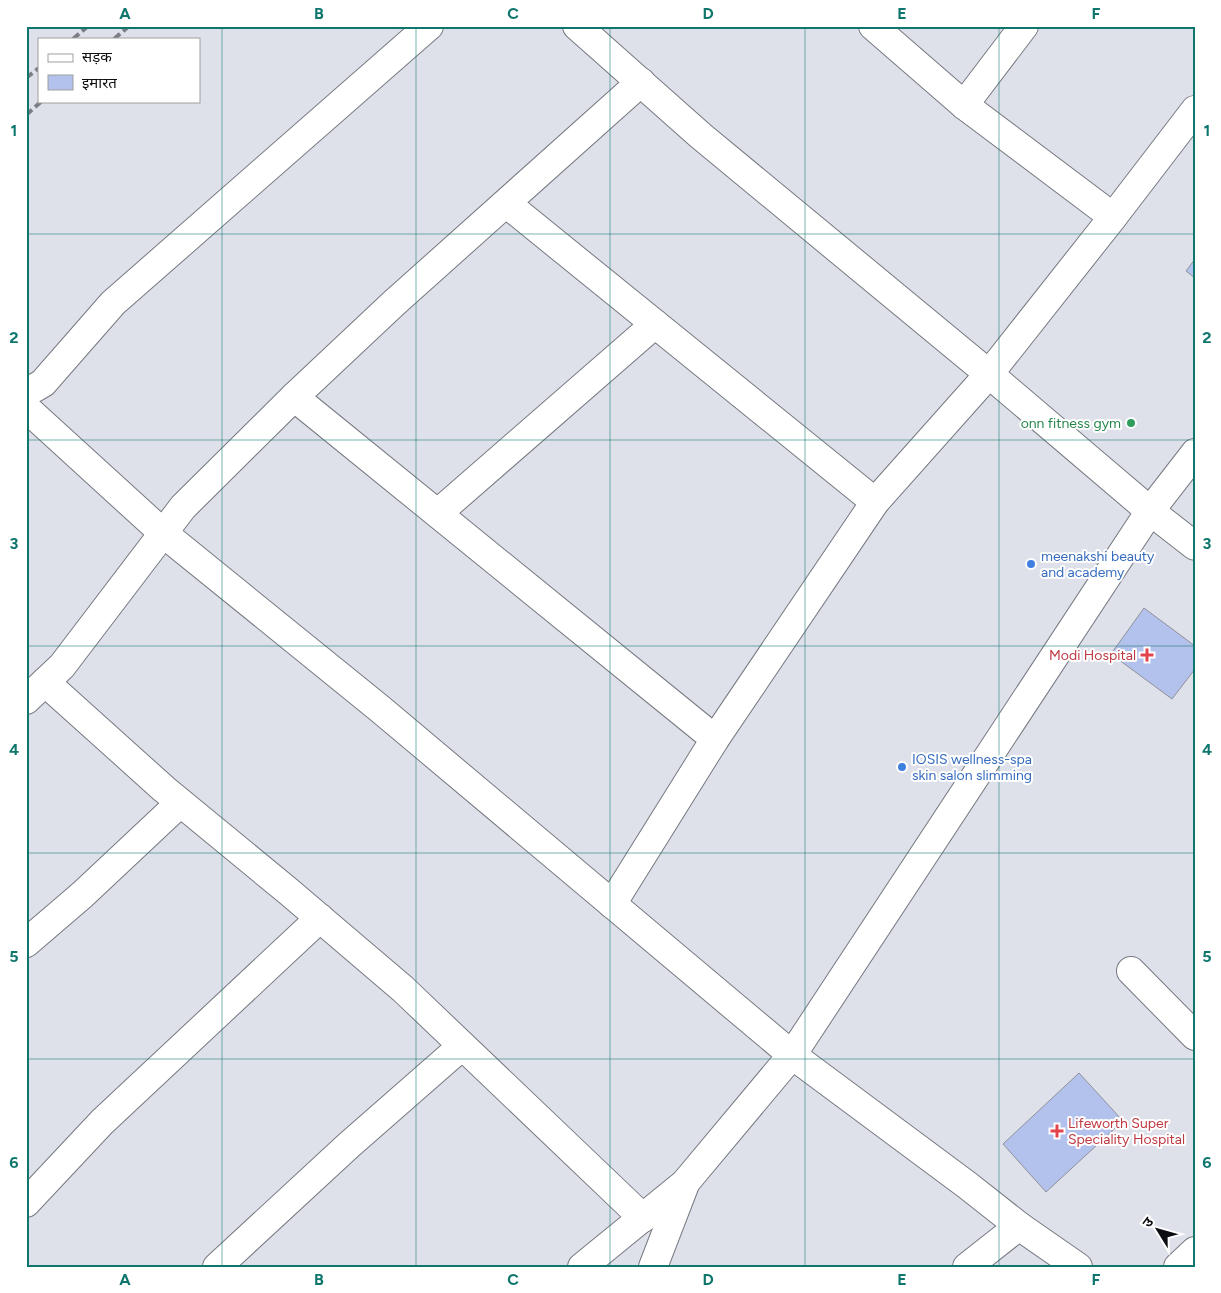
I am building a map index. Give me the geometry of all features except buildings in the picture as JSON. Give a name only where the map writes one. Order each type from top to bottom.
[{"type":"street","points":[[26,393],[43,383],[113,303],[429,26]]},
{"type":"street","points":[[577,26],[701,136],[1150,511],[1195,546]]},
{"type":"street","points":[[873,26],[964,106],[1113,218]]},
{"type":"street","points":[[964,106],[1024,26]]},
{"type":"street","points":[[641,82],[507,204],[394,303],[294,397],[183,507],[62,666],[36,691],[180,803],[320,918],[403,990],[643,1218]]},
{"type":"street","points":[[612,904],[715,739],[875,502],[988,374],[1113,218],[1195,110]]},
{"type":"street","points":[[507,204],[875,502]]},
{"type":"street","points":[[438,513],[655,324]]},
{"type":"street","points":[[294,397],[715,739]]},
{"type":"street","points":[[26,408],[163,533],[380,708],[792,1055],[952,1174],[1018,1226],[1078,1267]]},
{"type":"street","points":[[582,1267],[685,1184],[792,1055],[1150,511],[1195,453]]},
{"type":"street","points":[[26,943],[82,895],[180,803]]},
{"type":"street","points":[[26,1203],[102,1122],[320,918]]},
{"type":"street","points":[[1131,971],[1195,1036]]},
{"type":"street","points":[[217,1267],[349,1145],[462,1046]]},
{"type":"street","points":[[654,1267],[685,1184]]},
{"type":"street","points":[[967,1267],[1018,1226]]},
{"type":"street","points":[[1178,1267],[1195,1251]]},
{"type":"railway","points":[[74,38],[88,26]]},
{"type":"railway","points":[[115,38],[129,26]]},
{"type":"railway","points":[[26,78],[38,69]]},
{"type":"railway","points":[[26,115],[41,102]]},
{"type":"place","name":"onn fitness gym","points":[[1131,423]]},
{"type":"place","name":"meenakshi beauty and academy","points":[[1031,564]]},
{"type":"place","name":"Modi Hospital","points":[[1147,655]]},
{"type":"place","name":"IOSIS wellness-spa skin salon slimming","points":[[902,767]]},
{"type":"place","name":"Lifeworth Super Speciality Hospital","points":[[1057,1131]]}]
